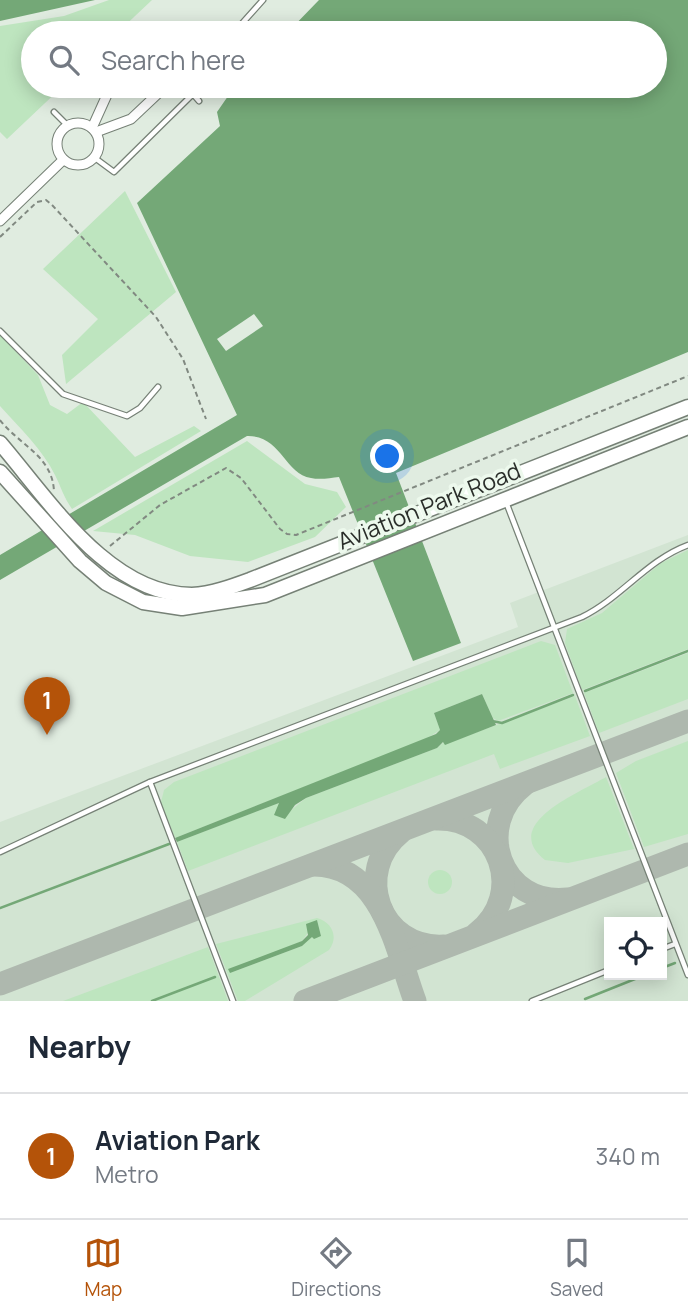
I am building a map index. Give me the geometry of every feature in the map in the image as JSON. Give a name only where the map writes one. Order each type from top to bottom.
[{"type":"main road","name":"Aviation Park Road","points":[[0,443],[57,504],[84,539],[128,579],[152,589],[192,594],[223,590],[688,407]]},
{"type":"main road","name":"Aviation Park Road","points":[[0,472],[70,550],[115,588],[143,602],[182,608],[265,595],[688,427]]},
{"type":"street","points":[[106,98],[94,130],[99,141],[95,158],[79,166],[63,160],[56,142],[67,125],[75,122],[94,130],[131,119],[153,98]]},
{"type":"street","points":[[0,221],[63,160]]},
{"type":"lane","points":[[244,21],[263,0]]},
{"type":"lane","points":[[95,158],[114,172],[188,98]]},
{"type":"lane","points":[[196,98],[199,101]]},
{"type":"lane","points":[[54,112],[67,125]]},
{"type":"lane","points":[[0,331],[63,394],[127,416],[139,408],[158,387]]},
{"type":"lane","points":[[505,501],[688,975]]},
{"type":"lane","points":[[0,852],[150,782],[554,629],[597,610],[656,560],[688,545]]},
{"type":"lane","points":[[150,782],[233,1001]]},
{"type":"lane","points":[[667,947],[675,944]]},
{"type":"lane","points":[[534,1001],[604,972]]},
{"type":"path","points":[[0,237],[37,202],[46,200],[52,205],[156,317],[183,359],[205,419]]},
{"type":"path","points":[[106,549],[160,505],[226,468],[241,478],[286,534],[296,535],[410,492],[688,376]]},
{"type":"path","points":[[0,420],[16,439],[44,461],[55,480],[57,504]]},
{"type":"shaded area","points":[[0,0],[95,0],[0,21]]},
{"type":"shaded area","points":[[109,0],[152,0],[130,21],[32,21],[64,16]]},
{"type":"shaded area","points":[[319,0],[688,0],[688,352],[396,473],[461,643],[413,661],[339,477],[318,479],[302,475],[268,441],[258,437],[247,436],[0,580],[0,555],[237,415],[137,203],[220,126],[217,112],[227,98],[667,98],[667,21],[299,21]]},
{"type":"shaded area","points":[[21,23],[21,98],[50,98],[7,139],[0,132],[0,26]]},
{"type":"shaded area","points":[[125,191],[176,292],[66,384],[62,355],[98,319],[43,269]]},
{"type":"shaded area","points":[[0,335],[38,375],[50,405],[67,414],[83,402],[135,457],[194,426],[201,431],[72,509],[44,457],[0,406]]},
{"type":"shaded area","points":[[247,441],[305,484],[337,492],[346,507],[315,537],[248,562],[190,556],[135,535],[93,531]]},
{"type":"shaded area","points":[[688,535],[688,1001],[0,1001],[0,822],[518,627],[510,603]]},
{"type":"shaded area","points":[[688,550],[688,649],[582,690],[565,643],[567,629],[602,613],[661,563]]},
{"type":"shaded area","points":[[541,641],[555,645],[573,693],[498,721],[493,718],[482,694],[434,713],[440,730],[426,739],[175,838],[161,802],[164,790],[174,782]]},
{"type":"shaded area","points":[[688,653],[688,699],[599,733],[584,693]]},
{"type":"shaded area","points":[[482,694],[496,725],[445,745],[443,742],[437,748],[306,798],[295,805],[285,819],[274,815],[279,803],[177,842],[175,838],[436,734],[440,730],[434,713]]},
{"type":"shaded area","points":[[575,696],[590,736],[500,769],[494,754],[188,871],[177,842],[281,802],[289,812],[306,798],[437,748],[444,742],[445,744]]},
{"type":"shaded area","points":[[688,741],[688,834],[644,847],[616,773],[636,761]]},
{"type":"shaded area","points":[[606,777],[634,849],[568,863],[545,860],[533,847],[532,834],[537,822],[564,800]]},
{"type":"shaded area","points":[[440,870],[449,873],[452,882],[449,891],[440,894],[431,891],[428,882],[431,873]]},
{"type":"shaded area","points":[[317,918],[330,926],[334,935],[329,950],[245,1001],[238,1001],[216,944]],"holes":[[[317,920],[321,936],[312,936],[302,946],[230,973],[302,941]]]},
{"type":"shaded area","points":[[317,920],[321,936],[314,939],[312,937],[302,946],[230,973],[228,969],[302,941],[308,935],[306,924]]},
{"type":"shaded area","points":[[208,947],[228,1001],[63,1001]]},
{"type":"pier","points":[[254,314],[263,326],[226,351],[217,339]]},
{"type":"waterway","points":[[585,691],[688,651]]},
{"type":"waterway","points":[[492,721],[502,723],[573,695]]},
{"type":"waterway","points":[[0,908],[169,844]]},
{"type":"waterway","points":[[667,966],[675,963]]},
{"type":"waterway","points":[[152,1001],[215,977]]},
{"type":"waterway","points":[[585,999],[632,980]]},
{"type":"taxiway","points":[[0,984],[688,721]]},
{"type":"taxiway","points":[[524,785],[508,802],[499,821],[497,841],[501,860],[510,877],[525,890],[544,898],[568,899]]},
{"type":"taxiway","points":[[436,819],[458,822],[476,830],[490,844],[499,861],[503,879],[501,898],[492,917],[477,933]]},
{"type":"taxiway","points":[[401,832],[386,848],[378,867],[376,886],[380,905],[389,922],[403,935],[421,944],[444,946]]},
{"type":"taxiway","points":[[305,1001],[688,854]]},
{"type":"taxiway","points":[[314,865],[337,869],[356,879],[371,895],[393,936],[415,1001]]},
{"type":"place","name":"Aviation Park","points":[[47,735]]}]
